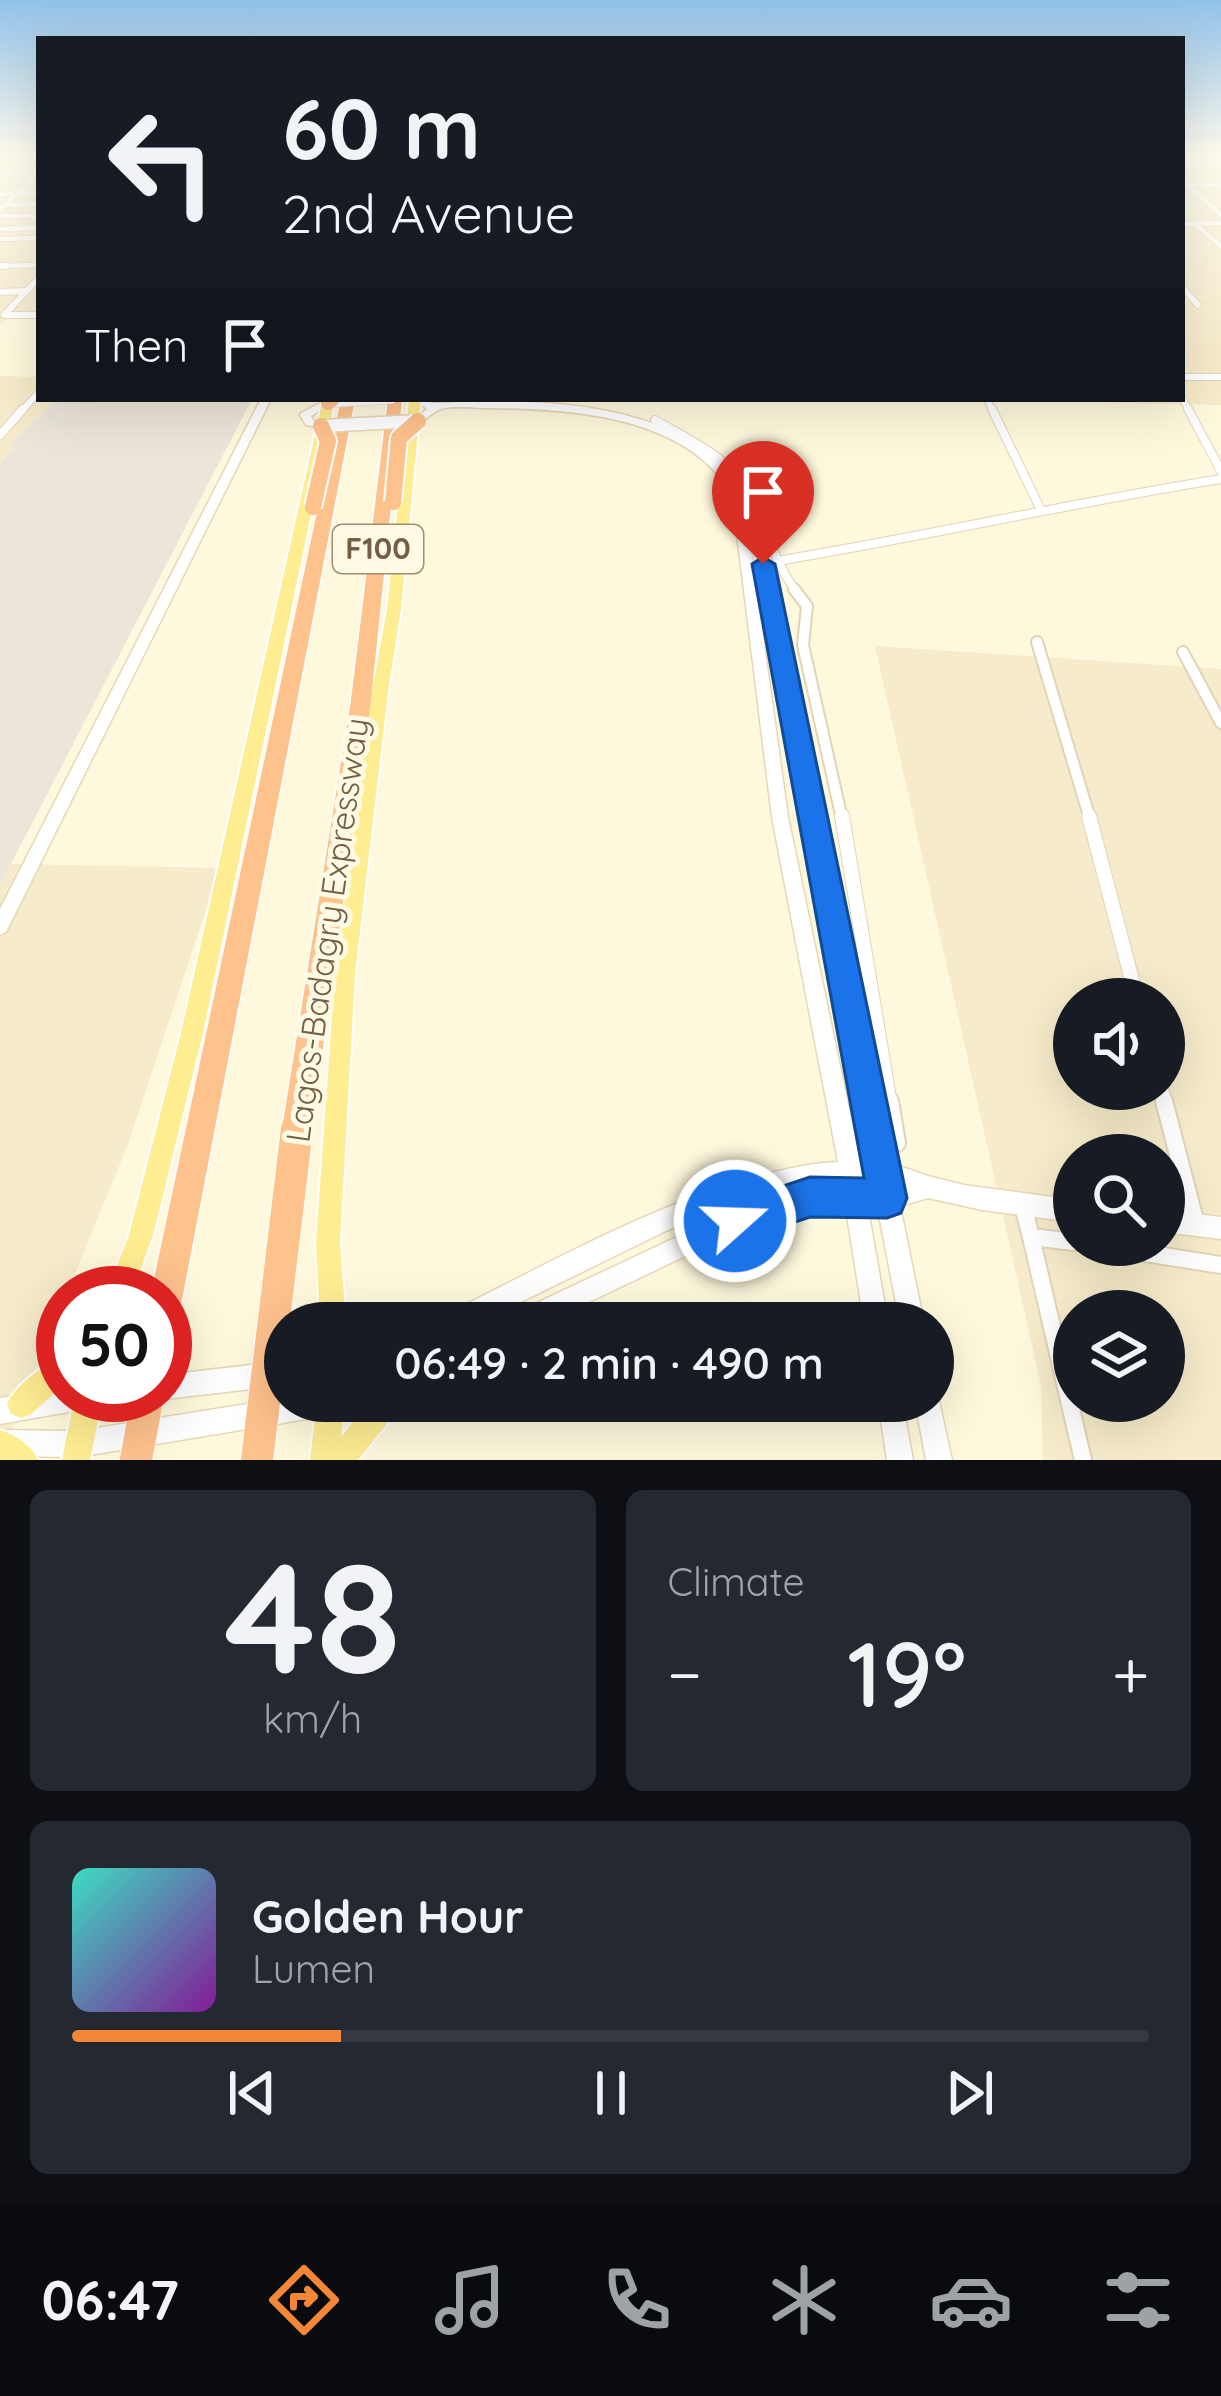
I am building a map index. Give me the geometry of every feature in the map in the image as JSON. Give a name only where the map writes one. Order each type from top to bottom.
[{"type":"highway","name":"F100","points":[[172,1266],[346,402]]},
{"type":"highway","name":"Lagos-Badagry Expressway","points":[[257,1460],[297,1130],[361,700],[394,402]]},
{"type":"highway","points":[[361,700],[378,616],[399,438],[428,413]]},
{"type":"highway","points":[[290,690],[313,507],[328,437],[321,426]]},
{"type":"highway","points":[[136,1460],[143,1422]]},
{"type":"main road","points":[[129,1266],[191,1033],[330,402]]},
{"type":"main road","name":"Lagos-Badagry Expressway","points":[[336,1302],[328,1242],[346,974],[417,402]]},
{"type":"main road","points":[[11,1407],[36,1389]]},
{"type":"main road","points":[[77,1452],[84,1422]]},
{"type":"main road","points":[[324,1460],[331,1422]]},
{"type":"main road","points":[[340,1460],[370,1422]]},
{"type":"main road","points":[[1,1444],[24,1460]]},
{"type":"street","points":[[1185,224],[1210,221]]},
{"type":"street","points":[[1195,224],[1221,246]]},
{"type":"street","points":[[0,230],[36,228]]},
{"type":"street","points":[[0,239],[36,238]]},
{"type":"street","points":[[0,266],[36,265]]},
{"type":"street","points":[[36,281],[4,315],[36,316]]},
{"type":"street","points":[[1185,290],[1198,305]]},
{"type":"street","points":[[0,292],[26,291]]},
{"type":"street","points":[[1185,377],[1221,376]]},
{"type":"street","points":[[0,435],[36,395]]},
{"type":"street","points":[[0,911],[261,402]]},
{"type":"street","points":[[0,927],[262,402]]},
{"type":"street","points":[[327,402],[305,416],[310,423],[321,426],[428,413],[556,411],[652,427],[716,455],[737,475],[751,496],[777,561],[807,606],[803,645],[836,782],[897,1143]]},
{"type":"street","points":[[419,402],[428,413]]},
{"type":"street","points":[[988,402],[1040,508]]},
{"type":"street","points":[[777,561],[884,544],[1040,508],[1221,475],[1184,402]]},
{"type":"street","points":[[652,427],[691,447],[728,477],[754,521],[908,1302]]},
{"type":"street","points":[[652,427],[712,472],[741,518],[780,817],[872,1302]]},
{"type":"street","points":[[1037,642],[1075,761],[1132,978]]},
{"type":"street","points":[[1184,652],[1221,723]]},
{"type":"street","points":[[1166,1110],[1196,1224]]},
{"type":"street","points":[[497,1302],[659,1224],[740,1191],[809,1174],[881,1173],[1053,1208]]},
{"type":"street","points":[[564,1302],[760,1210],[810,1197],[887,1198],[928,1186]]},
{"type":"street","points":[[1023,1205],[1082,1460]]},
{"type":"street","points":[[1185,1223],[1221,1228]]},
{"type":"street","points":[[1031,1237],[1053,1240]]},
{"type":"street","points":[[1185,1259],[1221,1265]]},
{"type":"street","points":[[192,1384],[264,1375]]},
{"type":"street","points":[[1,1444],[77,1452],[264,1416]]},
{"type":"street","points":[[894,1422],[900,1460]]},
{"type":"street","points":[[931,1422],[939,1460]]},
{"type":"shaded area","points":[[0,221],[36,221],[36,316],[8,317],[0,326]]},
{"type":"shaded area","points":[[1185,221],[1221,221],[1221,405],[1081,402],[1185,402]]},
{"type":"shaded area","points":[[0,376],[36,377],[36,402],[54,402],[11,444],[15,446],[0,463]]},
{"type":"shaded area","points":[[54,402],[250,402],[0,885],[0,464],[14,447],[10,445]]},
{"type":"shaded area","points":[[875,646],[1221,669],[1221,1460],[1043,1460],[1041,1385]]},
{"type":"shaded area","points":[[11,864],[220,868],[127,1147],[78,1266],[36,1266],[36,1370],[0,1458],[0,885]]},
{"type":"route","points":[[735,1221],[810,1197],[887,1198],[763,564]]}]
